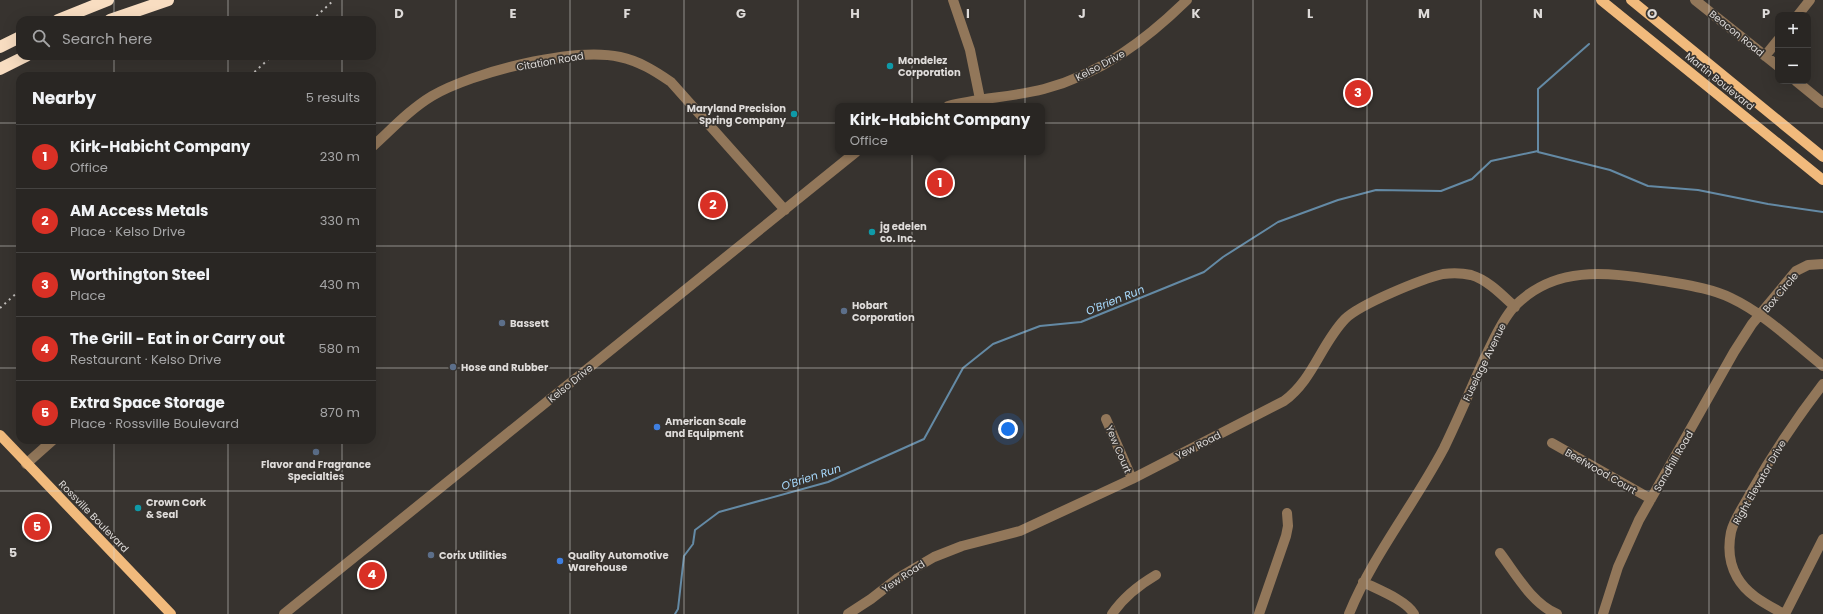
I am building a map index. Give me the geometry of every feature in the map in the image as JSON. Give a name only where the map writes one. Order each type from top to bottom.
[{"type":"highway","points":[[68,16],[108,0]]},
{"type":"highway","points":[[122,16],[168,0]]},
{"type":"highway","points":[[0,47],[16,39]]},
{"type":"highway","points":[[0,69],[18,60]]},
{"type":"main road","name":"Martin Boulevard","points":[[1601,0],[1823,180]]},
{"type":"main road","name":"Martin Boulevard","points":[[1632,0],[1821,153]]},
{"type":"main road","name":"Rossville Boulevard","points":[[0,435],[26,464],[171,614]]},
{"type":"street","points":[[953,0],[970,50],[980,99]]},
{"type":"street","name":"Kelso Drive","points":[[962,103],[1044,89],[1076,79],[1093,71],[1139,43],[1157,29],[1187,0]]},
{"type":"street","name":"Beacon Road","points":[[1695,0],[1775,64]]},
{"type":"street","points":[[1800,12],[1810,0]]},
{"type":"street","points":[[1765,56],[1775,44]]},
{"type":"street","name":"Citation Road","points":[[376,143],[416,107],[433,96],[459,83],[508,69],[568,56],[584,54],[619,57],[635,61],[652,69],[671,82],[785,210]]},
{"type":"street","points":[[1800,84],[1823,103]]},
{"type":"street","name":"Kelso Drive","points":[[284,614],[852,155]]},
{"type":"street","name":"Box Circle","points":[[1760,316],[1796,271],[1808,265],[1823,264]]},
{"type":"street","name":"Yew Road","points":[[848,614],[871,599],[898,578],[934,557],[962,546],[1020,532],[1132,479],[1284,402],[1305,380],[1334,332],[1346,318],[1378,298],[1436,277],[1453,273],[1481,279],[1515,306]]},
{"type":"street","name":"Fuselage Avenue","points":[[1349,614],[1363,582],[1443,449],[1500,327],[1515,306],[1533,292],[1547,284],[1577,275],[1598,273],[1626,275],[1707,289],[1732,298],[1760,316],[1823,366]]},
{"type":"street","name":"Sandhill Road","points":[[1603,614],[1628,542],[1650,499],[1734,352],[1760,316]]},
{"type":"street","name":"Right Elevator Drive","points":[[1784,614],[1756,598],[1741,583],[1732,566],[1730,556],[1730,539],[1736,519],[1768,462],[1800,414],[1823,384]]},
{"type":"street","name":"Yew Court","points":[[1106,419],[1132,479]]},
{"type":"street","name":"Beefwood Court","points":[[1552,443],[1650,499]]},
{"type":"street","points":[[26,464],[48,444]]},
{"type":"street","points":[[1259,614],[1286,536],[1288,526],[1287,513]]},
{"type":"street","points":[[1784,614],[1823,539]]},
{"type":"street","points":[[1500,553],[1536,600],[1550,611],[1557,614]]},
{"type":"street","points":[[1112,614],[1125,598],[1141,584],[1156,575]]},
{"type":"street","points":[[1363,582],[1406,605],[1414,614]]},
{"type":"waterway","name":"O'Brien Run","points":[[675,614],[678,609],[684,556],[693,544],[695,530],[719,512],[828,482],[924,439],[963,368],[993,344],[1040,326],[1081,322],[1204,272],[1223,257],[1278,222],[1338,200],[1376,190],[1441,191],[1472,179],[1491,161],[1538,151],[1538,89],[1589,44]]},
{"type":"waterway","points":[[1538,152],[1610,170],[1648,186],[1698,190],[1768,204],[1823,212]]},
{"type":"railway","points":[[316,16],[334,0]]},
{"type":"railway","points":[[254,72],[268,60]]},
{"type":"railway","points":[[0,308],[16,294]]},
{"type":"place","name":"Mondelez Corporation","points":[[890,66]]},
{"type":"place","name":"Worthington Steel","points":[[1358,93]]},
{"type":"place","name":"Maryland Precision Spring Company","points":[[794,114]]},
{"type":"place","name":"Kirk-Habicht Company","points":[[940,183]]},
{"type":"place","name":"AM Access Metals","points":[[713,205]]},
{"type":"place","name":"jg edelen co. Inc.","points":[[872,232]]},
{"type":"place","name":"Hobart Corporation","points":[[844,311]]},
{"type":"place","name":"Bassett","points":[[502,323]]},
{"type":"place","name":"Hose and Rubber","points":[[453,367]]},
{"type":"place","name":"American Scale and Equipment","points":[[657,427]]},
{"type":"place","name":"Flavor and Fragrance Specialties","points":[[316,452]]},
{"type":"place","name":"Crown Cork & Seal","points":[[138,508]]},
{"type":"place","name":"Extra Space Storage","points":[[37,527]]},
{"type":"place","name":"Corix Utilities","points":[[431,555]]},
{"type":"place","name":"Quality Automotive Warehouse","points":[[560,561]]},
{"type":"place","name":"The Grill - Eat in or Carry out","points":[[372,575]]}]
